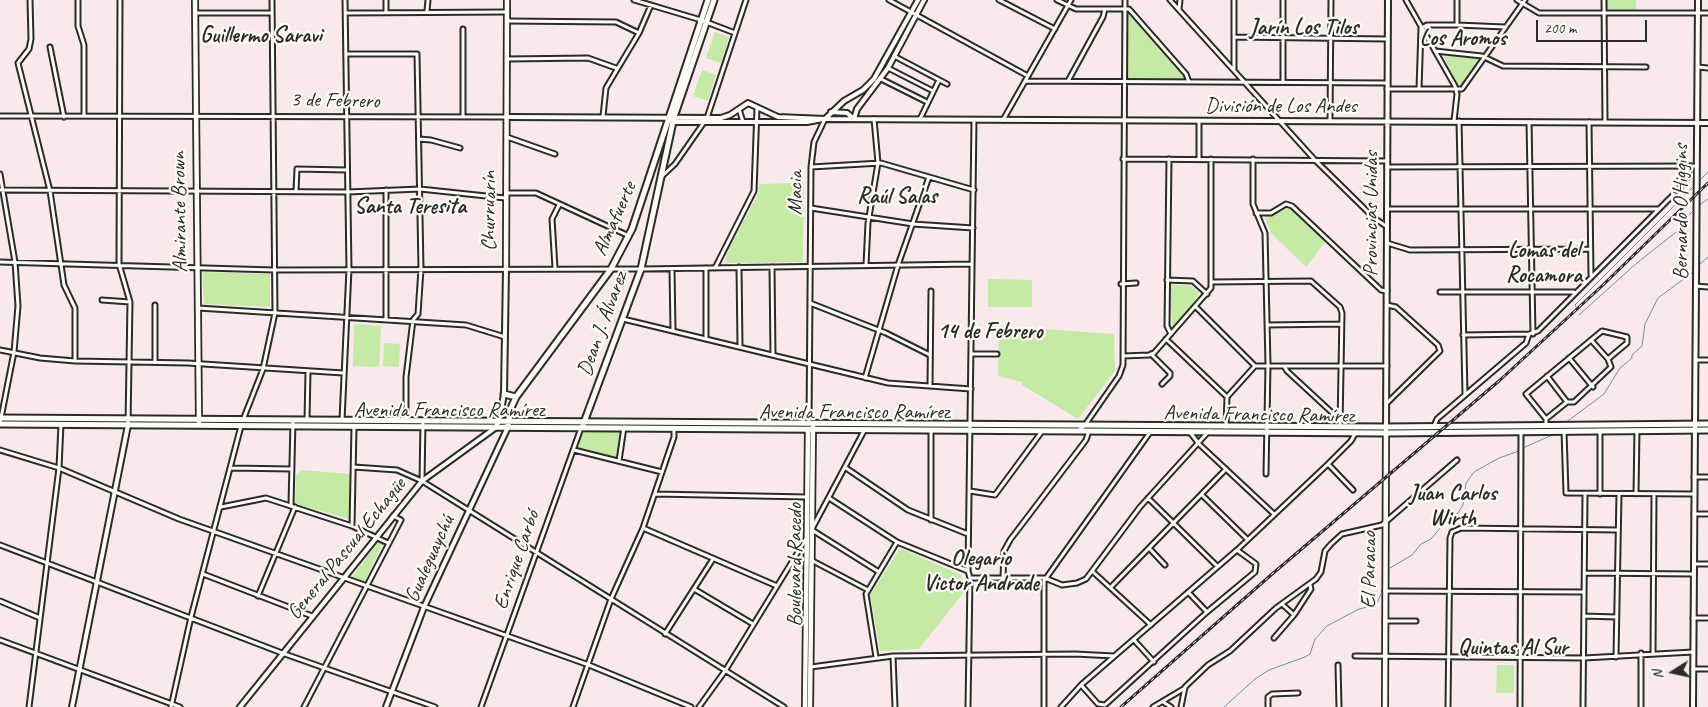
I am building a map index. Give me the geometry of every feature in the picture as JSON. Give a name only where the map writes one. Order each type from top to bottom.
[{"type":"main road","name":"Almirante Brown","points":[[194,0],[199,422]]},
{"type":"main road","name":"Churruarín","points":[[506,270],[507,0]]},
{"type":"main road","name":"Almafuerte","points":[[508,424],[511,408],[516,397],[611,269],[628,236],[639,212],[672,120],[704,21],[708,0]]},
{"type":"main road","name":"Almafuerte","points":[[704,21],[714,0]]},
{"type":"main road","name":"Dean J. Álvarez","points":[[582,425],[641,269],[672,120]]},
{"type":"main road","points":[[504,394],[516,397]]},
{"type":"main road","name":"Avenida Francisco Ramírez","points":[[0,421],[242,422],[354,426],[500,421],[508,424]]},
{"type":"main road","name":"Avenida Francisco Ramírez","points":[[0,421],[61,423],[129,422]]},
{"type":"main road","name":"Avenida Francisco Ramírez","points":[[293,424],[307,421],[406,421],[423,424],[495,428],[508,424],[1085,425],[1189,429],[1340,427],[1386,430],[1521,431],[1637,430],[1694,427],[1708,424]]},
{"type":"main road","name":"Avenida Francisco Ramírez","points":[[582,425],[674,428],[811,426],[931,428],[971,426],[1043,430],[1152,431],[1189,429]]},
{"type":"main road","name":"Avenida Francisco Ramírez","points":[[1209,429],[1226,426],[1356,432],[1433,426],[1546,425],[1694,427],[1708,430]]},
{"type":"main road","name":"Boulevard Racedo","points":[[805,707],[807,497],[811,426]]},
{"type":"main road","name":"Boulevard Racedo","points":[[810,707],[811,426]]},
{"type":"main road","name":"El Paracao","points":[[1385,707],[1386,430]]},
{"type":"street","points":[[30,0],[31,40],[29,49],[18,64],[50,191],[64,285],[75,308],[75,361]]},
{"type":"street","points":[[78,0],[78,26],[84,45],[84,116]]},
{"type":"street","points":[[72,707],[129,422],[130,302],[119,264],[120,0]]},
{"type":"street","points":[[172,705],[202,574],[242,422],[263,369],[275,313],[272,0]]},
{"type":"street","points":[[342,421],[349,269],[345,0]]},
{"type":"street","points":[[386,0],[386,12]]},
{"type":"street","points":[[427,11],[428,0]]},
{"type":"street","points":[[634,0],[704,21],[735,33]]},
{"type":"street","points":[[661,178],[675,164],[707,118],[746,0]]},
{"type":"street","points":[[888,0],[1028,76]]},
{"type":"street","name":"Macia","points":[[811,426],[810,267],[814,142],[825,119],[831,112],[863,90],[874,79],[918,0]]},
{"type":"street","points":[[854,119],[858,109],[888,68],[924,0]]},
{"type":"street","points":[[999,0],[1055,29]]},
{"type":"street","points":[[1058,0],[1078,9],[1125,8],[1131,11],[1186,74],[1189,82]]},
{"type":"street","points":[[1003,120],[1071,0]]},
{"type":"street","points":[[1079,430],[1085,425],[1120,376],[1123,356],[1125,0]]},
{"type":"street","points":[[1170,0],[1314,160],[1374,218],[1386,226]]},
{"type":"street","points":[[1179,10],[1180,0]]},
{"type":"street","points":[[1233,70],[1234,0]]},
{"type":"street","points":[[1283,0],[1283,82]]},
{"type":"street","points":[[1330,121],[1331,0]]},
{"type":"street","name":"Provincias Unidas","points":[[1386,430],[1388,0]]},
{"type":"street","points":[[1406,0],[1456,90],[1454,121]]},
{"type":"street","points":[[1457,0],[1457,25]]},
{"type":"street","points":[[1517,0],[1539,13],[1708,13]]},
{"type":"street","points":[[1387,89],[1456,90],[1463,88],[1525,0]]},
{"type":"street","points":[[1604,0],[1605,122]]},
{"type":"street","name":"Bernardo O'Higgins","points":[[1692,707],[1698,0]]},
{"type":"street","points":[[603,116],[606,88],[616,68],[639,33],[651,5]]},
{"type":"street","points":[[1068,81],[1103,17],[1105,9]]},
{"type":"street","points":[[346,12],[507,12]]},
{"type":"street","points":[[195,13],[271,13]]},
{"type":"street","points":[[507,21],[616,22],[639,33]]},
{"type":"street","points":[[1421,28],[1427,25],[1505,27]]},
{"type":"street","points":[[1419,89],[1421,28]]},
{"type":"street","points":[[463,29],[463,117]]},
{"type":"street","points":[[1234,37],[1387,39]]},
{"type":"street","points":[[50,47],[64,116]]},
{"type":"street","points":[[1435,51],[1485,56],[1503,66],[1646,66]]},
{"type":"street","points":[[346,54],[417,54],[421,269],[418,314],[414,320],[406,377],[406,421]]},
{"type":"street","points":[[894,56],[947,84]]},
{"type":"street","points":[[507,58],[588,58],[616,68]]},
{"type":"street","points":[[1698,67],[1708,68]]},
{"type":"street","points":[[888,68],[933,91]]},
{"type":"street","points":[[881,79],[927,102]]},
{"type":"street","points":[[920,120],[939,80]]},
{"type":"street","points":[[1025,81],[1387,83]]},
{"type":"street","name":"División de Los Andes","points":[[672,120],[725,117],[748,104],[778,117],[874,120],[1708,123]]},
{"type":"street","points":[[715,268],[754,191],[757,108]]},
{"type":"street","points":[[739,109],[743,122]]},
{"type":"street","name":"División de Los Andes","points":[[831,112],[846,113],[854,119]]},
{"type":"street","name":"3 de Febrero","points":[[0,116],[603,116],[672,120]]},
{"type":"street","name":"División de Los Andes","points":[[672,120],[704,123],[807,122],[825,119]]},
{"type":"street","points":[[866,265],[869,216],[878,163],[874,120]]},
{"type":"street","points":[[968,707],[970,578],[968,571],[968,534],[974,120]]},
{"type":"street","points":[[1199,121],[1199,159]]},
{"type":"street","points":[[1459,121],[1465,395]]},
{"type":"street","points":[[1529,122],[1531,334]]},
{"type":"street","points":[[1589,122],[1591,275]]},
{"type":"street","points":[[506,136],[555,154]]},
{"type":"street","points":[[419,139],[431,140],[460,148]]},
{"type":"street","points":[[1169,159],[1167,280],[1168,328],[1170,334]]},
{"type":"street","points":[[1123,356],[1151,354],[1207,294],[1212,282],[1211,159]]},
{"type":"street","points":[[1253,159],[1253,204],[1266,233],[1268,365],[1266,474]]},
{"type":"street","points":[[1123,160],[1386,161]]},
{"type":"street","points":[[812,167],[878,163],[974,190]]},
{"type":"street","points":[[1433,426],[1438,419],[1526,343],[1531,334],[1685,182],[1689,166]]},
{"type":"street","points":[[1386,167],[1696,166]]},
{"type":"street","points":[[296,191],[297,169],[347,170]]},
{"type":"street","points":[[0,174],[15,262],[18,306],[14,352],[0,421]]},
{"type":"street","points":[[865,378],[898,265],[929,177]]},
{"type":"street","points":[[2,190],[348,192],[420,189],[505,195],[531,192],[628,236]]},
{"type":"street","points":[[386,190],[386,318]]},
{"type":"street","points":[[1256,213],[1271,213],[1286,204],[1292,206],[1381,290],[1386,291]]},
{"type":"street","points":[[555,268],[552,219],[560,205]]},
{"type":"street","points":[[811,208],[913,224],[973,228]]},
{"type":"street","points":[[1386,209],[1658,209]]},
{"type":"street","points":[[1386,242],[1410,250],[1590,249]]},
{"type":"street","points":[[0,262],[274,270],[386,268],[506,270],[555,268],[672,269],[972,264]]},
{"type":"street","points":[[739,267],[740,346]]},
{"type":"street","points":[[772,267],[773,355]]},
{"type":"street","points":[[706,268],[706,338]]},
{"type":"street","points":[[672,269],[673,330]]},
{"type":"street","name":"Churruarín","points":[[500,421],[504,394],[506,270]]},
{"type":"street","points":[[1167,280],[1193,281],[1207,294]]},
{"type":"street","points":[[1212,282],[1311,281],[1340,307],[1342,324],[1340,427]]},
{"type":"street","points":[[1122,284],[1136,283]]},
{"type":"street","points":[[1696,286],[1708,287]]},
{"type":"street","points":[[930,386],[931,291]]},
{"type":"street","points":[[1440,292],[1575,292]]},
{"type":"street","points":[[102,300],[130,302]]},
{"type":"street","points":[[810,303],[880,330],[930,355]]},
{"type":"street","points":[[155,305],[155,362]]},
{"type":"street","points":[[1386,404],[1440,351],[1438,345],[1396,307],[1387,305]]},
{"type":"street","points":[[1196,307],[1255,366]]},
{"type":"street","points":[[197,308],[414,320],[466,325],[505,337]]},
{"type":"street","points":[[623,319],[891,384],[970,389]]},
{"type":"street","points":[[1267,325],[1342,324]]},
{"type":"street","points":[[1556,426],[1526,394],[1603,331],[1627,337],[1628,343],[1608,360]]},
{"type":"street","points":[[1463,335],[1531,334]]},
{"type":"street","points":[[1166,339],[1227,397]]},
{"type":"street","points":[[1546,425],[1548,418],[1568,402],[1574,402],[1593,387],[1597,379],[1611,367],[1608,360],[1591,340]]},
{"type":"street","points":[[0,350],[40,358],[75,361],[155,362],[343,373]]},
{"type":"street","points":[[972,354],[997,354]]},
{"type":"street","points":[[1151,354],[1170,373],[1170,376],[1162,384]]},
{"type":"street","points":[[1569,358],[1593,387]]},
{"type":"street","points":[[1696,360],[1708,360]]},
{"type":"street","points":[[1226,426],[1227,397],[1255,366],[1387,366]]},
{"type":"street","points":[[1284,366],[1287,371],[1340,420]]},
{"type":"street","points":[[307,421],[308,372]]},
{"type":"street","points":[[1547,376],[1568,402]]},
{"type":"street","name":"General Pascual Echagüe","points":[[240,707],[422,481],[495,428],[500,421]]},
{"type":"street","points":[[29,707],[59,468],[61,423]]},
{"type":"street","points":[[258,597],[293,506],[291,469],[293,424]]},
{"type":"street","points":[[422,481],[423,424]]},
{"type":"street","name":"Gualeguaychú","points":[[386,707],[424,607],[508,424]]},
{"type":"street","name":"Enrique Carbó","points":[[481,707],[508,637],[582,425]]},
{"type":"street","points":[[1003,578],[1004,555],[1010,540],[1086,440],[1089,430],[1085,425]]},
{"type":"street","points":[[352,526],[354,426]]},
{"type":"street","points":[[619,461],[624,427]]},
{"type":"street","points":[[573,707],[611,599],[643,528],[674,437],[674,428]]},
{"type":"street","points":[[699,707],[725,671],[807,537],[846,468],[865,428]]},
{"type":"street","points":[[931,428],[931,520]]},
{"type":"street","points":[[1189,429],[1199,444],[1274,514]]},
{"type":"street","points":[[970,578],[1045,578],[1058,585],[1074,584],[1082,581],[1092,571],[1148,498],[1199,444],[1209,429]]},
{"type":"street","points":[[970,491],[995,495],[1043,430]]},
{"type":"street","points":[[1564,430],[1564,492],[1584,494],[1694,494]]},
{"type":"street","points":[[1600,430],[1600,494]]},
{"type":"street","points":[[1636,494],[1637,430]]},
{"type":"street","points":[[1044,707],[1043,589],[1045,578],[1152,431]]},
{"type":"street","points":[[1520,707],[1521,431]]},
{"type":"street","points":[[1060,707],[1081,685],[1236,550],[1328,464],[1351,441],[1356,432]]},
{"type":"street","points":[[0,450],[59,468],[179,519],[589,665],[691,707]]},
{"type":"street","points":[[574,450],[662,472]]},
{"type":"street","points":[[1154,707],[1185,687],[1208,665],[1230,651],[1282,604],[1310,585],[1321,572],[1327,547],[1340,536],[1382,525],[1457,460]]},
{"type":"street","points":[[1328,464],[1353,490]]},
{"type":"street","points":[[354,467],[397,470],[422,481],[784,707]]},
{"type":"street","points":[[231,468],[291,469]]},
{"type":"street","points":[[846,468],[904,507],[968,534]]},
{"type":"street","points":[[1111,587],[1226,469]]},
{"type":"street","points":[[1694,477],[1708,477]]},
{"type":"street","points":[[654,494],[807,497]]},
{"type":"street","points":[[1583,707],[1584,494]]},
{"type":"street","points":[[1616,657],[1619,494]]},
{"type":"street","points":[[1653,653],[1654,494]]},
{"type":"street","points":[[1202,495],[1247,539]]},
{"type":"street","points":[[221,507],[266,498],[352,526],[377,536],[388,543]]},
{"type":"street","points":[[829,498],[897,542],[968,571]]},
{"type":"street","points":[[1148,498],[1175,522],[1217,566]]},
{"type":"street","points":[[1693,514],[1708,514]]},
{"type":"street","points":[[304,707],[326,667],[365,586],[401,520],[393,516]]},
{"type":"street","points":[[643,528],[776,586]]},
{"type":"street","points":[[1448,707],[1450,538],[1452,532],[1461,528],[1618,530]]},
{"type":"street","points":[[811,530],[818,532],[879,572]]},
{"type":"street","points":[[876,657],[866,596],[897,542]]},
{"type":"street","points":[[0,545],[282,653],[436,707]]},
{"type":"street","points":[[1149,548],[1165,565]]},
{"type":"street","points":[[1081,685],[1103,706],[1154,662],[1207,612],[1257,570],[1256,564],[1236,550]]},
{"type":"street","points":[[665,634],[713,559]]},
{"type":"street","points":[[811,560],[868,590]]},
{"type":"street","points":[[1693,564],[1708,564]]},
{"type":"street","points":[[1092,571],[1151,625]]},
{"type":"street","points":[[1584,573],[1693,574]]},
{"type":"street","points":[[202,574],[258,597],[312,616]]},
{"type":"street","points":[[1274,638],[1294,615],[1311,590],[1310,585]]},
{"type":"street","points":[[694,589],[753,624]]},
{"type":"street","points":[[1385,591],[1584,592]]},
{"type":"street","points":[[1188,592],[1207,612]]},
{"type":"street","points":[[0,601],[40,618]]},
{"type":"street","points":[[1282,604],[1294,615]]},
{"type":"street","points":[[1584,616],[1616,617]]},
{"type":"street","points":[[1693,618],[1708,618]]},
{"type":"street","points":[[1385,621],[1416,621]]},
{"type":"street","points":[[0,640],[180,707]]},
{"type":"street","points":[[1134,640],[1154,662]]},
{"type":"street","points":[[1355,656],[1584,658],[1616,657],[1641,653],[1693,652]]},
{"type":"street","points":[[1641,653],[1641,707]]},
{"type":"street","points":[[811,667],[893,656],[969,654],[1106,654],[1114,656]]},
{"type":"street","points":[[893,656],[894,707]]},
{"type":"street","points":[[1338,665],[1339,707]]},
{"type":"street","points":[[1693,669],[1708,669]]},
{"type":"street","points":[[1181,707],[1185,687]]},
{"type":"street","points":[[1268,707],[1268,698],[1272,694],[1298,694]]},
{"type":"street","points":[[1164,702],[1171,707]]},
{"type":"green space","points":[[1607,0],[1636,0],[1636,10],[1609,10],[1607,8]]},
{"type":"green space","points":[[1127,13],[1131,13],[1185,76],[1185,80],[1127,78]]},
{"type":"green space","points":[[715,32],[729,37],[721,63],[706,58]]},
{"type":"green space","points":[[1443,56],[1479,58],[1462,84],[1458,84]]},
{"type":"green space","points":[[702,70],[716,75],[708,101],[693,96]]},
{"type":"green space","points":[[804,183],[803,262],[725,263],[727,253],[759,192],[759,184]]},
{"type":"green space","points":[[1287,208],[1295,211],[1326,241],[1306,267],[1271,233],[1265,218]]},
{"type":"green space","points":[[202,272],[270,274],[270,307],[204,304]]},
{"type":"green space","points":[[988,279],[1032,280],[1032,307],[988,307]]},
{"type":"green space","points":[[1170,284],[1192,286],[1199,293],[1192,306],[1172,328]]},
{"type":"green space","points":[[354,324],[381,326],[379,367],[353,366]]},
{"type":"green space","points":[[999,326],[1114,334],[1115,371],[1078,419],[1022,385],[1022,382],[998,376]]},
{"type":"green space","points":[[384,343],[400,344],[399,367],[383,366]]},
{"type":"green space","points":[[582,427],[624,427],[619,461],[574,450]]},
{"type":"green space","points":[[301,470],[351,474],[350,519],[295,504],[296,476]]},
{"type":"green space","points":[[379,541],[383,543],[364,583],[352,577]]},
{"type":"green space","points":[[902,549],[961,575],[964,592],[919,649],[880,651],[870,595],[899,550]]},
{"type":"green space","points":[[1497,665],[1514,665],[1514,693],[1496,693]]},
{"type":"waterway","points":[[1701,179],[1708,172]]},
{"type":"waterway","points":[[1576,307],[1575,305],[1692,188]]},
{"type":"waterway","points":[[1699,205],[1708,199]]},
{"type":"waterway","points":[[1579,315],[1638,262],[1680,229],[1683,221],[1692,212]]},
{"type":"waterway","points":[[1700,264],[1708,257]]},
{"type":"waterway","points":[[1565,423],[1604,394],[1620,368],[1642,346],[1645,324],[1658,298],[1692,273]]},
{"type":"waterway","points":[[1525,447],[1550,436]]},
{"type":"waterway","points":[[1390,568],[1412,555],[1421,544],[1431,539],[1447,520],[1458,513],[1463,505],[1466,483],[1474,472],[1499,458],[1519,451]]},
{"type":"waterway","points":[[1224,707],[1255,679],[1269,670],[1310,654],[1315,639],[1327,626],[1359,609],[1376,605],[1381,594]]},
{"type":"railway","points":[[1121,707],[1271,575],[1499,381],[1603,285],[1708,183]]},
{"type":"district","name":"Jarín Los Tilos","points":[[1304,28]]},
{"type":"district","name":"Guillermo Saravi","points":[[261,36]]},
{"type":"district","name":"Los Aromos","points":[[1463,39]]},
{"type":"district","name":"Raúl Salas","points":[[897,197]]},
{"type":"district","name":"Santa Teresita","points":[[410,207]]},
{"type":"district","name":"Lomas del Rocamora","points":[[1544,264]]},
{"type":"district","name":"14 de Febrero","points":[[990,332]]},
{"type":"district","name":"Juan Carlos Wirth","points":[[1453,506]]},
{"type":"district","name":"Olegario Victor Andrade","points":[[981,572]]},
{"type":"district","name":"Quintas Al Sur","points":[[1513,648]]}]
